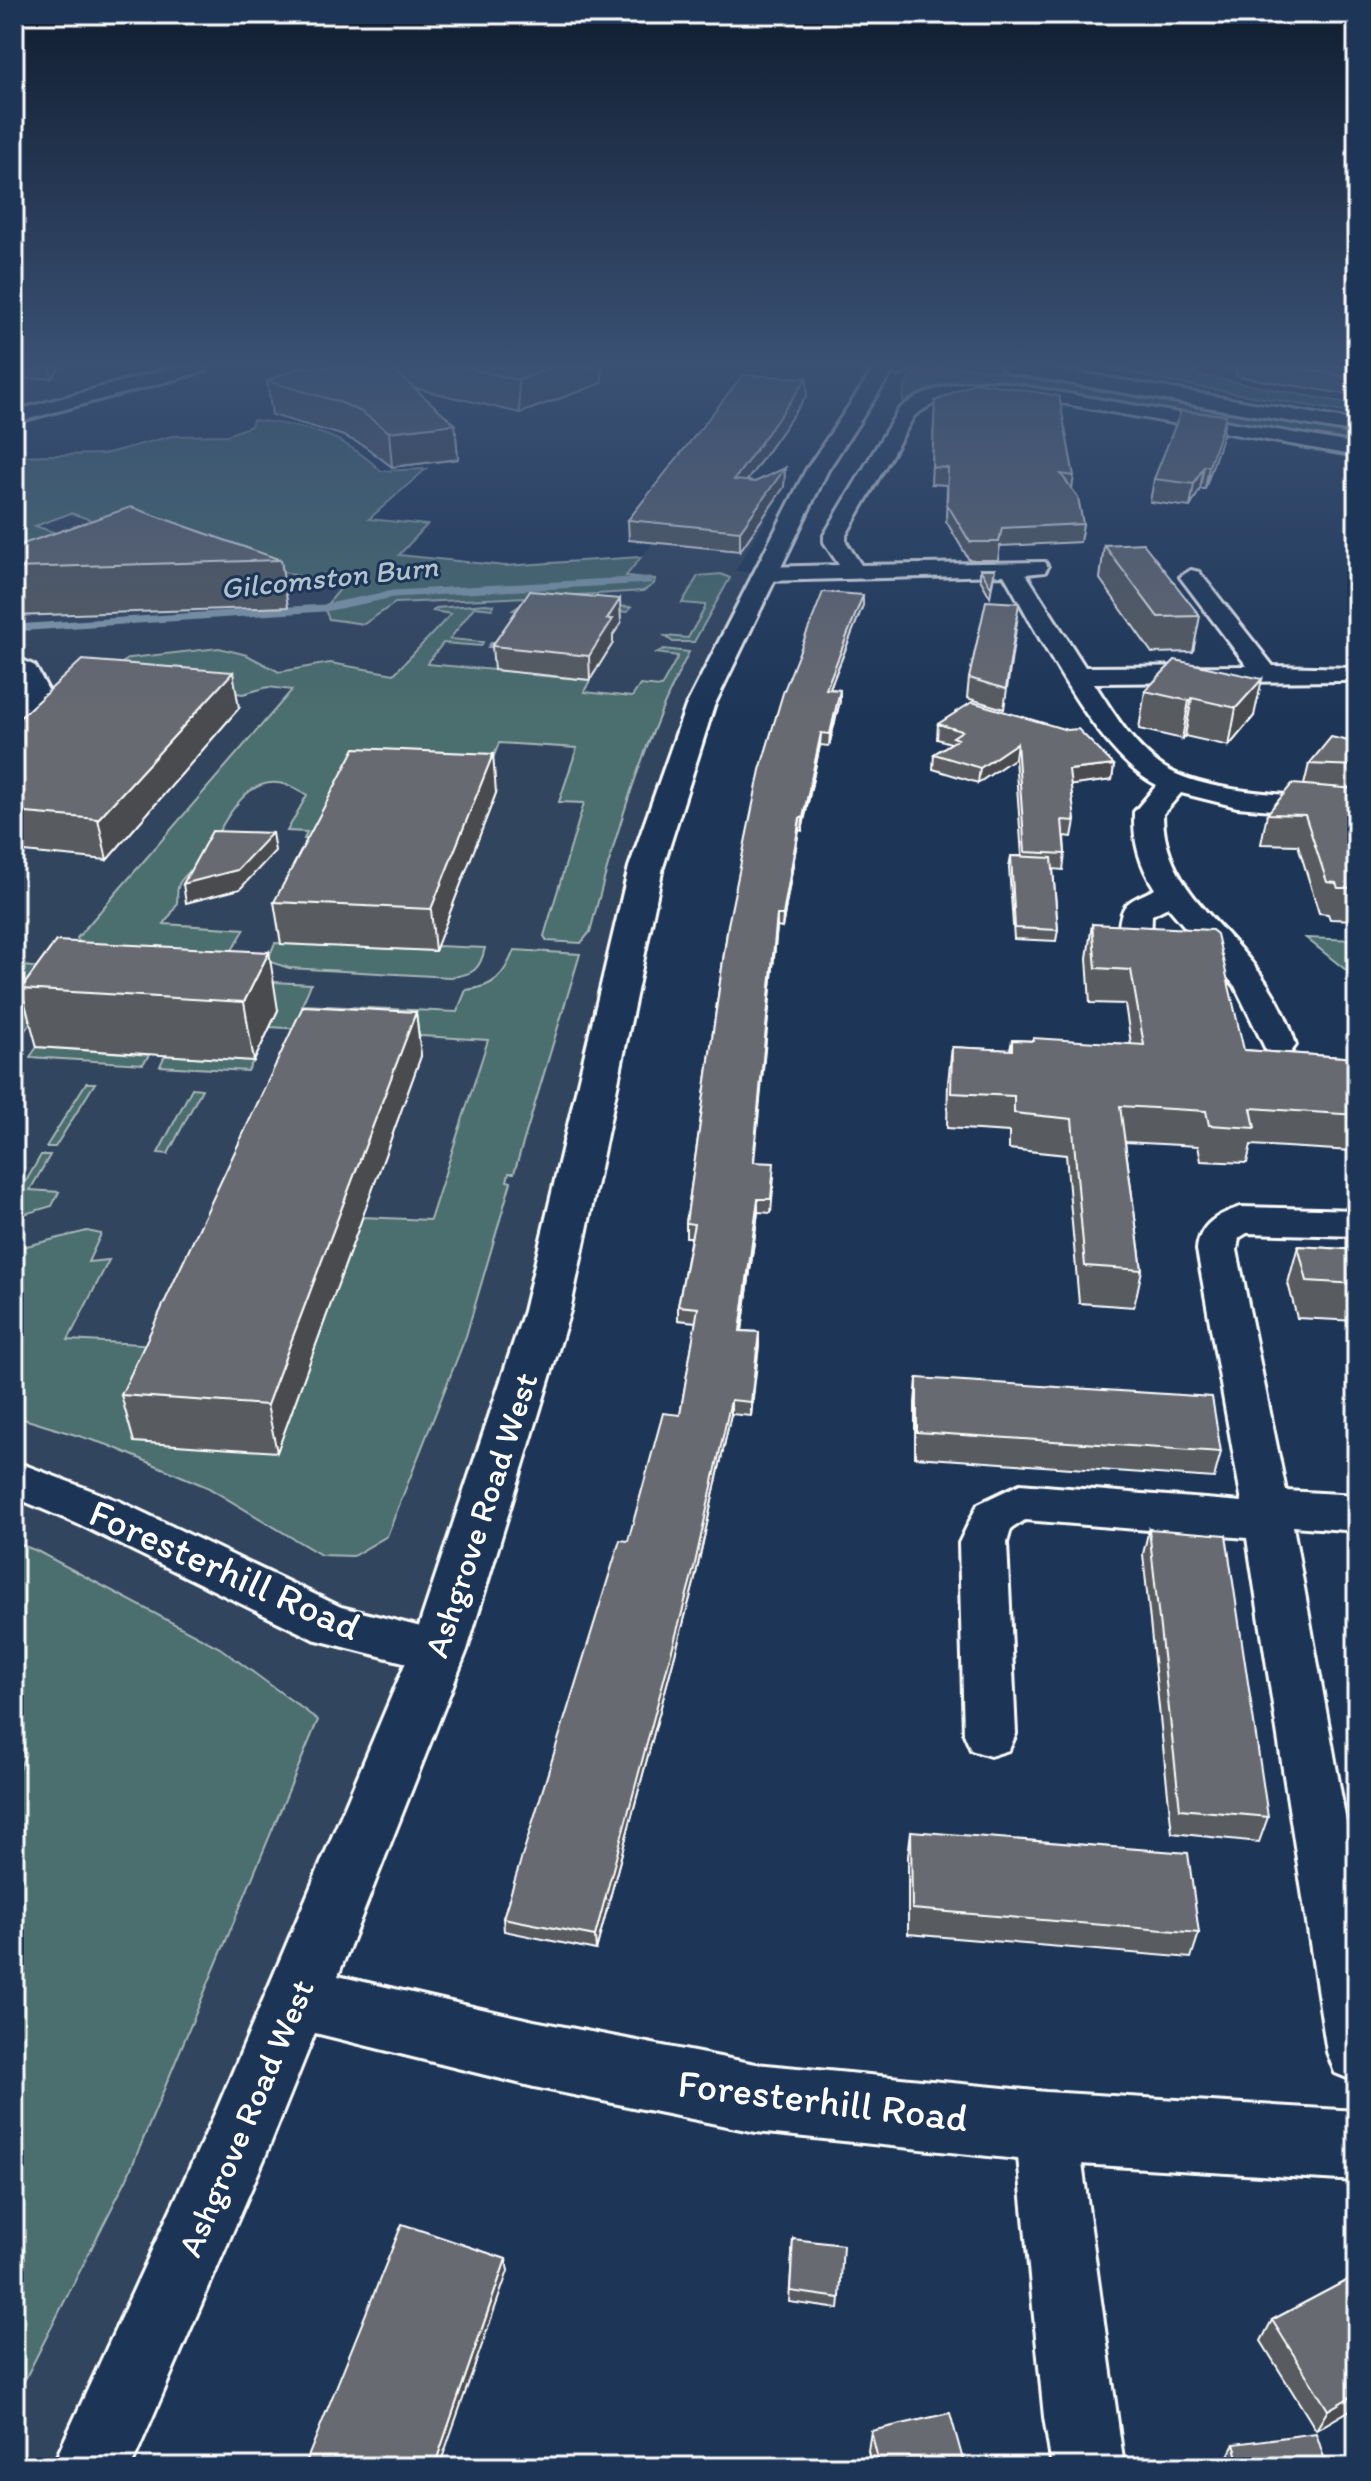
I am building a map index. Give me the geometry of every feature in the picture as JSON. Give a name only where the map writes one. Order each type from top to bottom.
[{"type":"street","name":"Ashgrove Road West","points":[[91,2467],[191,2250],[298,1998],[439,1650],[547,1311],[646,867],[700,706],[811,483]]},
{"type":"street","points":[[855,573],[835,542],[835,535],[865,483]]},
{"type":"street","points":[[764,574],[1024,567],[1077,675],[1116,739],[1133,758],[1175,783],[1237,798],[1357,808]]},
{"type":"street","points":[[1191,577],[1265,673]]},
{"type":"street","points":[[14,664],[26,671],[35,690],[30,702],[14,719]]},
{"type":"street","points":[[1077,675],[1345,673]]},
{"type":"street","points":[[1175,783],[1154,802],[1146,826],[1150,850],[1173,892],[1256,991],[1271,1018],[1279,1045]]},
{"type":"street","points":[[1135,941],[1136,911],[1173,892]]},
{"type":"street","points":[[1357,1223],[1241,1220],[1225,1227],[1217,1237],[1357,2052]]},
{"type":"street","name":"Foresterhill Road","points":[[14,1478],[102,1514],[331,1625],[439,1650]]},
{"type":"street","points":[[990,1734],[983,1543],[988,1522],[1000,1511],[1020,1502],[1267,1514],[1357,1513]]},
{"type":"street","name":"Foresterhill Road","points":[[298,1998],[534,2054],[756,2098],[1046,2127],[1357,2146]]},
{"type":"street","points":[[1046,2127],[1079,2417],[1088,2467]]},
{"type":"shaded area","points":[[14,483],[410,483],[369,519],[427,525],[399,555],[505,566],[641,557],[700,489],[780,496],[735,571],[764,574],[700,706],[547,1311],[98,2467],[14,2467]]},
{"type":"green space","points":[[14,483],[410,483],[369,519],[427,525],[399,555],[505,566],[641,557],[626,576],[655,579],[654,584],[643,591],[395,603],[364,624],[329,619],[324,608],[342,587],[237,560],[214,562],[71,513],[35,526],[68,537],[14,554]]},
{"type":"green space","points":[[721,574],[730,578],[694,642],[673,642],[665,636],[688,638],[705,605],[682,603],[698,576]]},
{"type":"green space","points":[[525,602],[631,607],[627,612],[596,609],[556,639],[532,675],[590,680],[584,692],[632,697],[640,685],[661,687],[678,656],[656,653],[664,649],[689,652],[644,754],[620,824],[590,932],[581,943],[547,941],[544,936],[584,803],[559,802],[577,748],[499,743],[480,792],[332,840],[304,839],[307,832],[287,831],[307,795],[287,785],[271,783],[256,787],[232,810],[204,857],[181,880],[176,905],[164,924],[245,929],[226,960],[81,949],[77,938],[292,690],[268,687],[243,694],[104,674],[130,658],[219,648],[247,655],[279,672],[330,663],[394,674],[451,614],[433,611],[436,608],[486,604],[494,605],[492,609],[474,607],[450,639],[483,642],[481,646],[443,643],[427,664],[517,672],[532,651],[488,647],[491,643],[512,644],[533,612],[513,610]]},
{"type":"green space","points":[[1306,938],[1357,940],[1357,979]]},
{"type":"green space","points":[[275,943],[435,951],[437,946],[485,948],[481,962],[474,970],[450,977],[289,968],[267,961]]},
{"type":"green space","points":[[514,950],[580,954],[514,1173],[509,1173],[507,1181],[511,1182],[466,1336],[387,1536],[353,1556],[321,1555],[207,1487],[108,1445],[14,1416],[14,1249],[87,1231],[101,1234],[88,1262],[109,1260],[68,1340],[177,1346],[362,1217],[430,1220],[488,1040],[270,1027],[278,1010],[120,974],[311,984],[302,1005],[457,1012],[466,990],[497,979]]},
{"type":"green space","points":[[14,965],[69,971],[14,1045]]},
{"type":"green space","points":[[37,1047],[149,1055],[143,1064],[30,1057]]},
{"type":"green space","points":[[165,1055],[253,1061],[248,1071],[160,1066]]},
{"type":"green space","points":[[86,1083],[95,1083],[55,1147],[46,1147]]},
{"type":"green space","points":[[192,1088],[202,1089],[168,1154],[158,1153]]},
{"type":"green space","points":[[41,1155],[50,1155],[30,1190],[59,1192],[52,1206],[14,1217],[14,1202]]},
{"type":"green space","points":[[14,1542],[37,1551],[220,1648],[318,1720],[127,2178],[14,2401],[14,1781],[26,1753],[14,1752]]},
{"type":"building","points":[[658,483],[774,483],[740,531],[628,520]]},
{"type":"building","points":[[948,483],[1067,483],[1078,497],[1083,524],[1002,528],[999,542],[970,542],[947,504]]},
{"type":"building","points":[[131,507],[281,560],[14,568],[14,547]]},
{"type":"building","points":[[1143,543],[1200,616],[1158,617],[1104,545]]},
{"type":"building","points":[[980,569],[995,569],[991,587]]},
{"type":"building","points":[[530,591],[620,599],[607,619],[613,619],[589,656],[492,646]]},
{"type":"building","points":[[823,592],[863,595],[826,689],[840,690],[830,734],[821,733],[803,818],[800,818],[783,915],[777,915],[753,1162],[774,1163],[771,1199],[758,1199],[740,1331],[759,1332],[751,1402],[731,1400],[694,1568],[595,1936],[503,1918],[620,1540],[628,1541],[663,1413],[680,1415],[698,1308],[678,1306],[694,1224],[686,1223],[728,925],[760,770],[783,693]]},
{"type":"building","points":[[986,601],[1019,603],[1006,689],[969,678]]},
{"type":"building","points":[[82,660],[233,672],[98,819],[14,812],[14,723]]},
{"type":"building","points":[[1175,660],[1262,679],[1236,708],[1145,691]]},
{"type":"building","points":[[972,702],[1067,730],[1078,729],[1114,765],[1069,770],[1075,821],[1062,820],[1065,854],[1025,852],[1017,743],[980,768],[934,754],[958,739],[953,737],[962,731],[938,724]]},
{"type":"building","points":[[1331,737],[1357,743],[1357,766],[1309,764]]},
{"type":"building","points":[[355,748],[493,754],[431,909],[274,902]]},
{"type":"building","points":[[1292,784],[1357,789],[1357,818],[1347,817],[1357,844],[1357,888],[1338,888],[1336,883],[1327,882],[1305,815],[1267,814]]},
{"type":"building","points":[[212,831],[272,833],[237,870],[183,884]]},
{"type":"building","points":[[1011,856],[1052,858],[1058,930],[1015,928]]},
{"type":"building","points":[[1092,924],[1212,930],[1217,934],[1244,1050],[1357,1058],[1357,1115],[1251,1108],[1255,1128],[1209,1125],[1206,1111],[1120,1106],[1142,1270],[1085,1266],[1072,1119],[1014,1113],[1014,1096],[951,1093],[952,1047],[1012,1050],[1012,1040],[1033,1041],[1033,1038],[1144,1045],[1131,970],[1096,968]]},
{"type":"building","points":[[56,941],[269,952],[244,1002],[21,989]]},
{"type":"building","points":[[303,1006],[416,1012],[267,1405],[121,1395]]},
{"type":"building","points":[[1298,1246],[1357,1250],[1357,1284],[1307,1281]]},
{"type":"building","points":[[917,1378],[1212,1397],[1221,1452],[917,1432]]},
{"type":"building","points":[[1149,1529],[1226,1535],[1268,1817],[1180,1809]]},
{"type":"building","points":[[911,1831],[1188,1853],[1199,1933],[912,1909]]},
{"type":"building","points":[[402,2224],[506,2259],[434,2467],[304,2467]]},
{"type":"building","points":[[793,2239],[843,2245],[840,2298],[790,2291]]},
{"type":"building","points":[[1357,2275],[1357,2393],[1328,2410],[1272,2320]]},
{"type":"building","points":[[950,2413],[965,2467],[880,2467],[871,2431]]},
{"type":"building","points":[[1316,2433],[1327,2467],[1241,2467],[1234,2444]]},
{"type":"waterway","name":"Gilcomston Burn","points":[[14,628],[324,608],[393,594],[649,580]]}]
